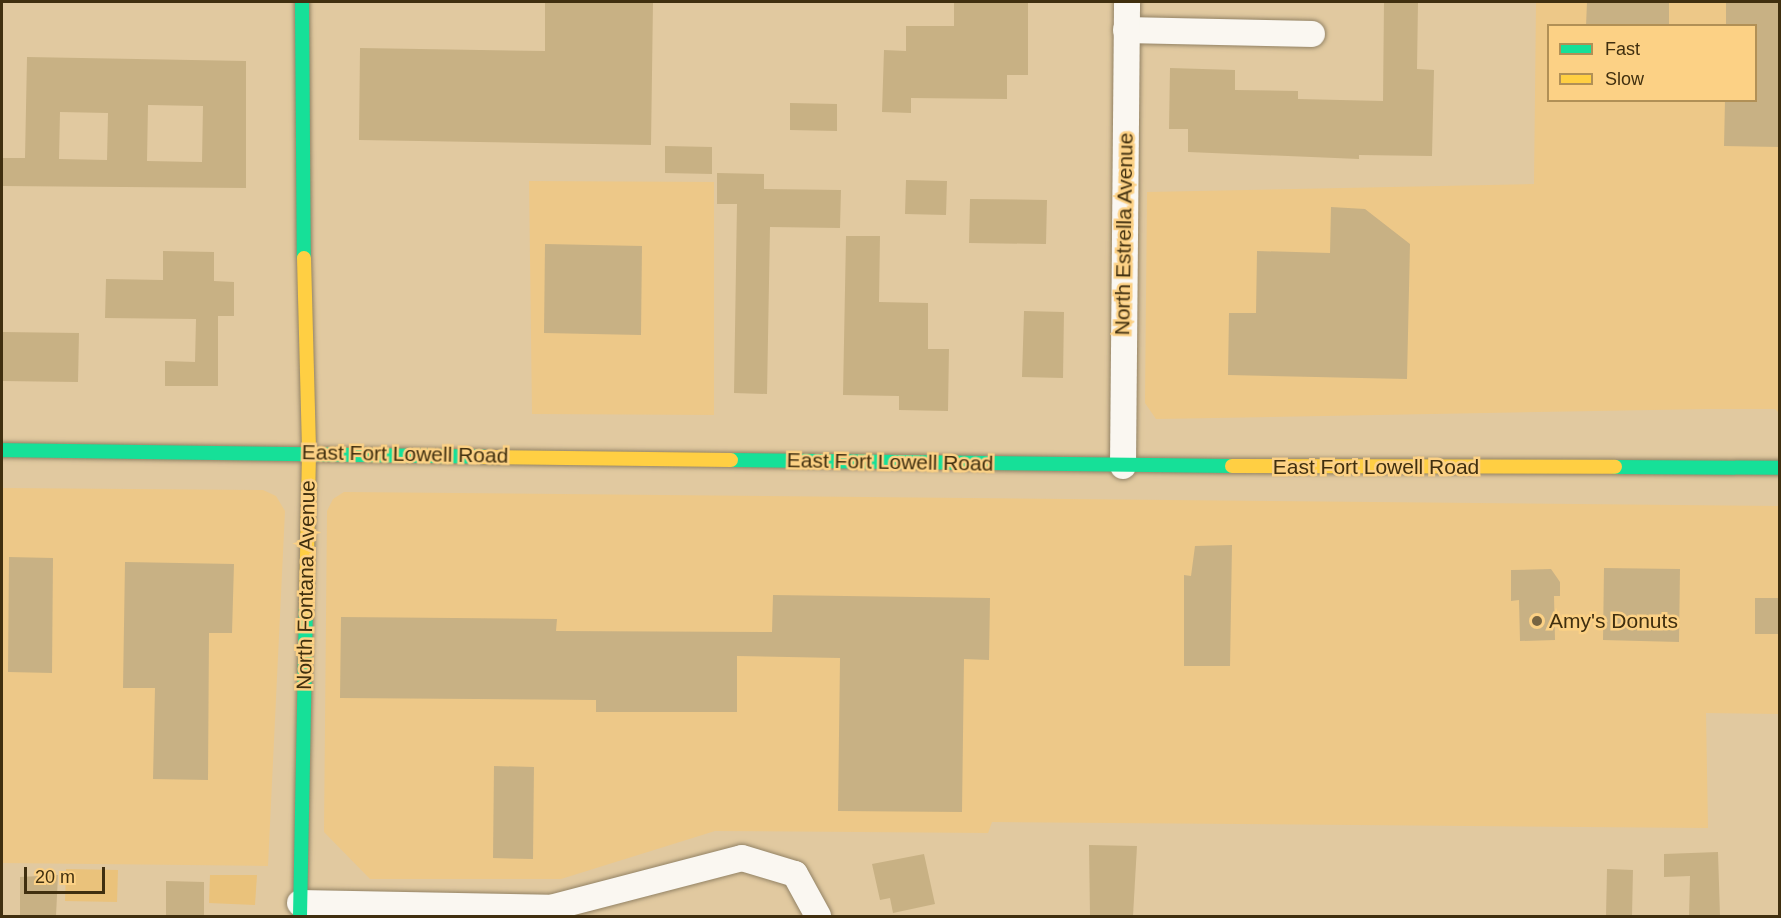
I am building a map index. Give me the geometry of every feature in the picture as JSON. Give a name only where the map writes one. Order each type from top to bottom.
[{"type":"main road","name":"North Fontana Avenue","points":[[300,910],[309,452],[301,169],[302,2]]},
{"type":"main road","name":"East Fort Lowell Road","points":[[2,450],[309,452],[1123,466],[1779,468]]},
{"type":"street","name":"North Estrella Avenue","points":[[1123,466],[1127,2]]},
{"type":"street","points":[[1126,30],[1312,34]]},
{"type":"street","points":[[300,910],[550,908],[742,858],[795,874],[818,916]]},
{"type":"shaded area","points":[[1536,2],[1779,2],[1779,413],[1775,409],[1708,409],[1156,419],[1145,403],[1147,192],[1534,184]]},
{"type":"shaded area","points":[[529,181],[714,182],[714,415],[532,414]]},
{"type":"shaded area","points":[[2,488],[263,490],[276,496],[285,511],[268,866],[2,863]]},
{"type":"shaded area","points":[[344,492],[1779,506],[1779,714],[1706,713],[1708,828],[992,822],[988,833],[715,831],[561,879],[370,879],[324,832],[327,511],[333,499]]},
{"type":"shaded area","points":[[66,869],[118,870],[117,902],[65,901]]},
{"type":"shaded area","points":[[210,875],[257,875],[255,905],[209,903]]},
{"type":"building","points":[[545,2],[653,2],[651,145],[359,140],[360,48],[545,51]]},
{"type":"building","points":[[954,2],[1028,2],[1028,75],[1007,75],[1007,99],[911,98],[911,113],[882,112],[884,50],[906,51],[906,26],[954,26]]},
{"type":"building","points":[[1384,2],[1418,2],[1417,69],[1434,70],[1432,156],[1359,155],[1359,159],[1188,152],[1188,129],[1169,129],[1170,68],[1235,70],[1235,90],[1298,91],[1298,99],[1383,101]]},
{"type":"building","points":[[1587,2],[1669,2],[1669,24],[1586,24]]},
{"type":"building","points":[[1726,2],[1779,2],[1779,147],[1724,146],[1725,102],[1757,102],[1757,24],[1726,24]]},
{"type":"building","points":[[27,57],[246,61],[246,188],[2,186],[2,158],[25,158]],"holes":[[[148,105],[203,106],[202,162],[147,161]],[[60,112],[108,113],[107,160],[59,159]]]},
{"type":"building","points":[[790,103],[837,104],[837,131],[790,130]]},
{"type":"building","points":[[665,146],[712,147],[712,174],[665,173]]},
{"type":"building","points":[[717,173],[764,174],[764,189],[841,190],[840,228],[770,227],[767,394],[734,393],[737,204],[717,204]]},
{"type":"building","points":[[906,180],[947,181],[946,215],[905,214]]},
{"type":"building","points":[[970,199],[1047,200],[1046,244],[969,243]]},
{"type":"building","points":[[1331,207],[1365,209],[1410,244],[1407,379],[1228,375],[1229,313],[1256,313],[1257,251],[1330,253]]},
{"type":"building","points":[[846,236],[880,236],[879,302],[928,303],[928,349],[949,349],[948,411],[899,410],[899,396],[843,395]]},
{"type":"building","points":[[545,244],[642,246],[641,335],[544,333]]},
{"type":"building","points":[[163,251],[214,252],[214,281],[234,282],[234,316],[218,316],[218,386],[165,386],[165,361],[195,362],[196,319],[105,318],[106,279],[163,280]]},
{"type":"building","points":[[1024,311],[1064,312],[1063,378],[1022,377]]},
{"type":"building","points":[[2,332],[79,333],[78,382],[2,381]]},
{"type":"building","points":[[1232,545],[1230,666],[1184,666],[1184,575],[1191,576],[1195,546]]},
{"type":"building","points":[[9,557],[53,558],[52,673],[8,672]]},
{"type":"building","points":[[125,562],[234,564],[232,633],[209,633],[208,780],[153,779],[155,688],[123,688]]},
{"type":"building","points":[[1604,568],[1680,569],[1679,642],[1603,640]]},
{"type":"building","name":"Amy's Donuts","points":[[1551,569],[1560,582],[1560,596],[1554,596],[1555,640],[1520,641],[1519,600],[1511,601],[1511,570]]},
{"type":"building","points":[[773,595],[990,598],[989,660],[964,659],[962,812],[838,811],[840,658],[737,656],[737,712],[596,712],[596,700],[340,698],[341,617],[557,619],[556,631],[772,632]]},
{"type":"building","points":[[1755,598],[1779,598],[1779,634],[1755,634]]},
{"type":"building","points":[[494,766],[534,767],[533,859],[493,858]]},
{"type":"building","points":[[1089,845],[1137,846],[1133,916],[1090,916]]},
{"type":"building","points":[[1718,852],[1720,916],[1689,916],[1690,876],[1664,877],[1664,854]]},
{"type":"building","points":[[924,854],[935,904],[893,913],[890,898],[880,900],[872,864]]},
{"type":"building","points":[[1607,869],[1633,870],[1632,916],[1606,916]]},
{"type":"building","points":[[58,875],[56,916],[20,916],[20,877]]},
{"type":"building","points":[[166,881],[204,882],[204,916],[166,916]]},
{"type":"traffic: fast","points":[[302,2],[304,258]]},
{"type":"traffic: fast","points":[[2,450],[483,457]]},
{"type":"traffic: fast","points":[[731,460],[1232,466]]},
{"type":"traffic: fast","points":[[1615,467],[1780,468]]},
{"type":"traffic: fast","points":[[300,916],[306,608]]},
{"type":"traffic: slow","points":[[304,258],[309,452],[306,608]]},
{"type":"traffic: slow","points":[[483,457],[731,460]]},
{"type":"traffic: slow","points":[[1232,466],[1615,467]]},
{"type":"place","name":"Amy's Donuts","points":[[1537,621]]}]
